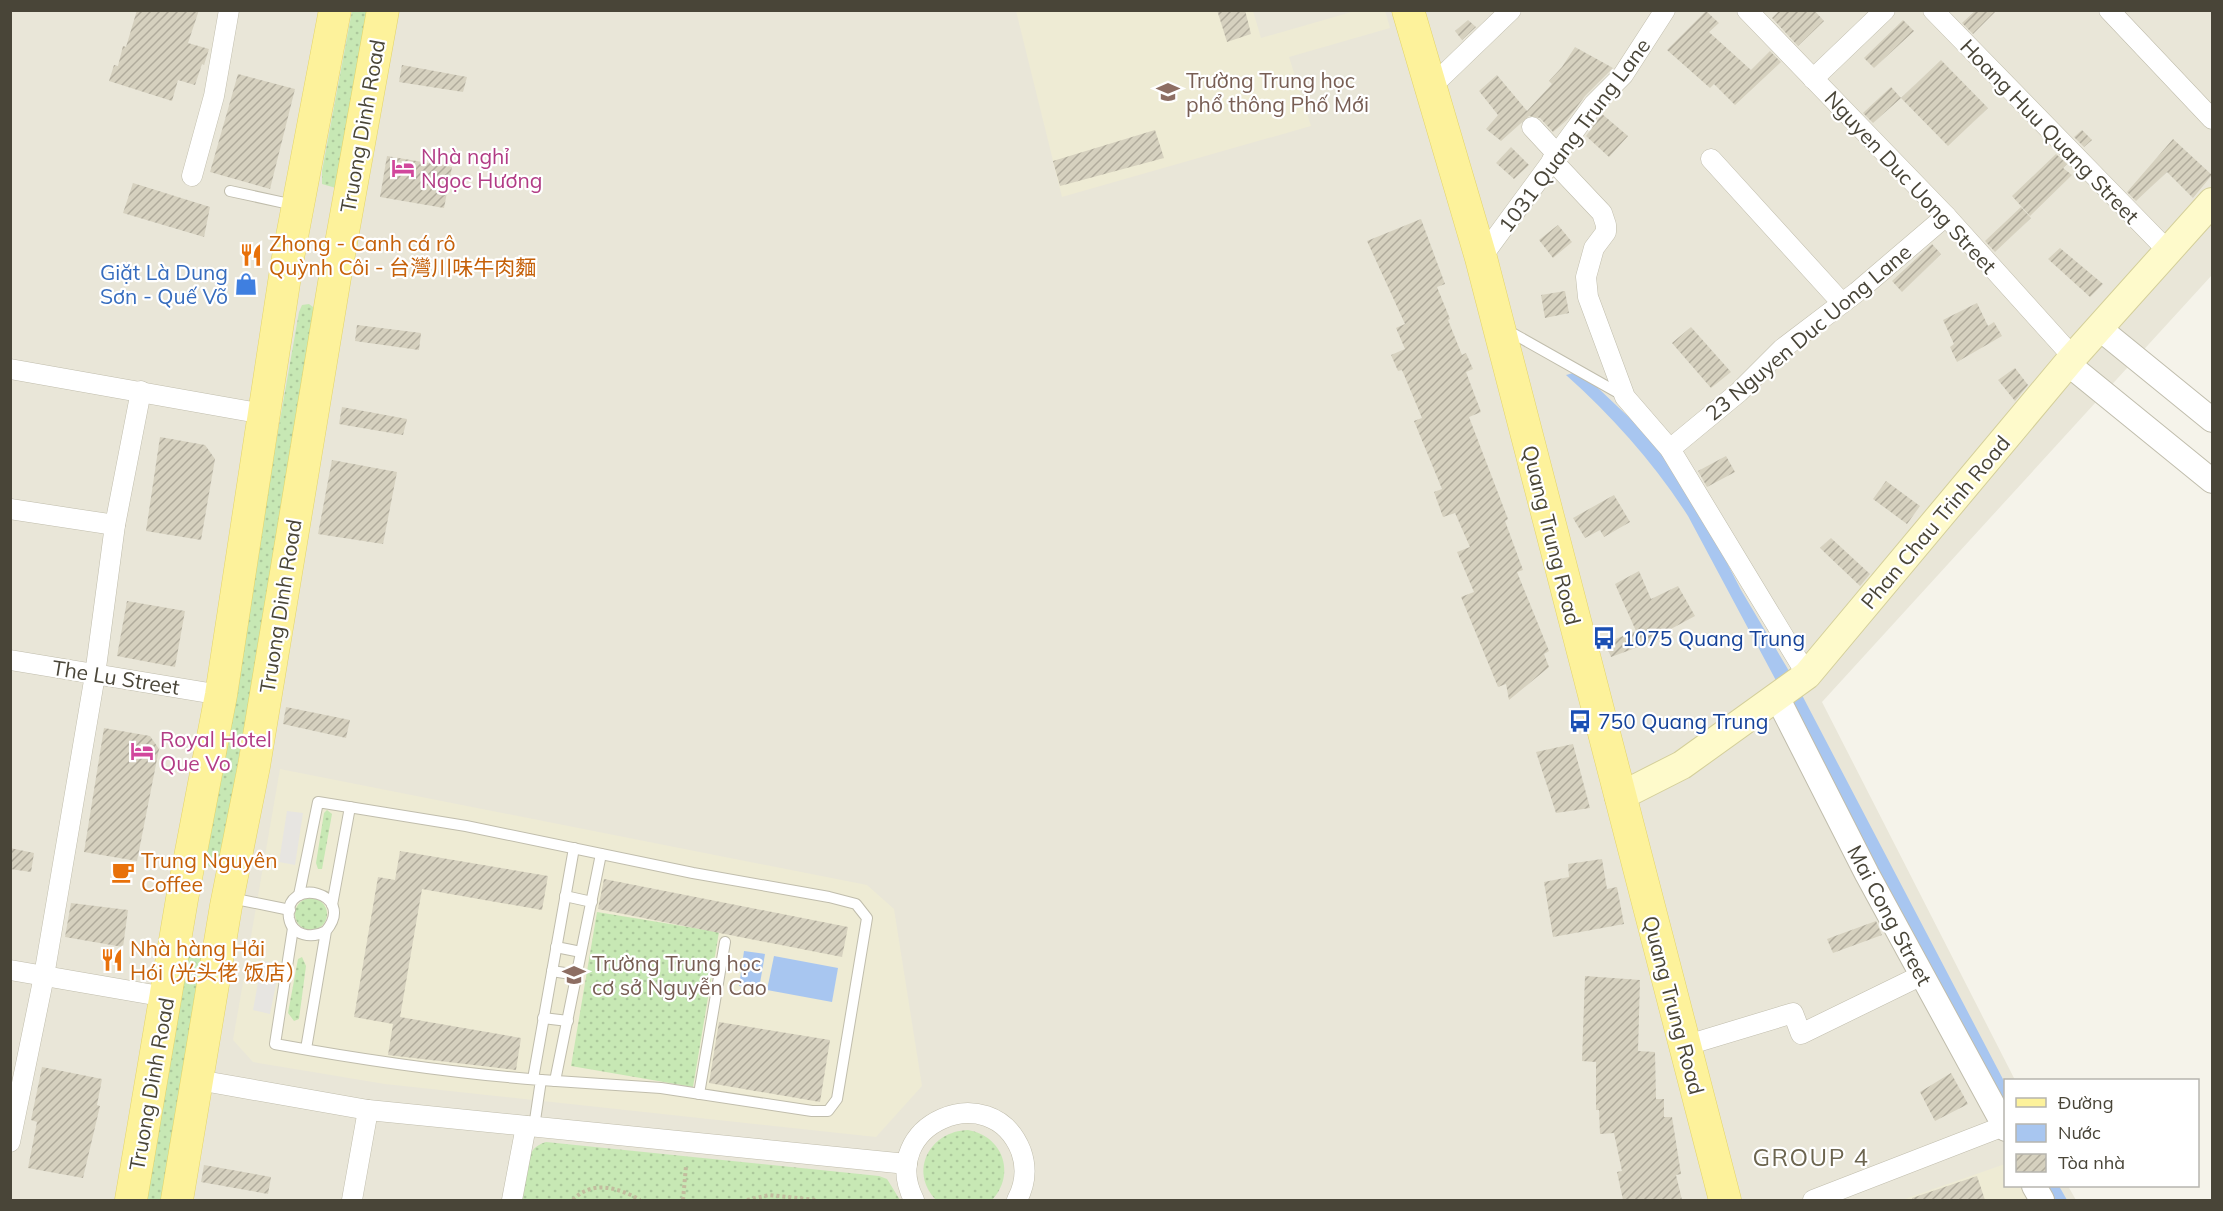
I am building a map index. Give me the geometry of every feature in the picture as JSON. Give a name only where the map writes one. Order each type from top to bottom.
[{"type":"main road","name":"Truong Dinh Road","points":[[131,1200],[182,899],[221,695],[287,263],[335,10]]},
{"type":"main road","name":"Truong Dinh Road","points":[[177,1200],[227,902],[254,766],[336,271],[383,10]]},
{"type":"main road","name":"Quang Trung Road","points":[[1408,10],[1481,258],[1725,1200]]},
{"type":"main road","name":"Phan Chau Trinh Road","points":[[1619,797],[1682,765],[1778,699],[1807,675],[2070,360],[2212,202]]},
{"type":"main road","points":[[287,263],[336,271]]},
{"type":"main road","points":[[182,899],[227,902]]},
{"type":"street","points":[[192,176],[214,96],[229,10]]},
{"type":"street","points":[[1431,87],[1510,10]]},
{"type":"street","name":"1031 Quang Trung Lane","points":[[1481,258],[1594,104],[1623,75],[1665,10]]},
{"type":"street","name":"Nguyen Duc Uong Street","points":[[1747,10],[1946,216],[2070,360]]},
{"type":"street","points":[[1813,79],[1885,10]]},
{"type":"street","name":"Hoang Huu Quang Street","points":[[1933,10],[2168,251]]},
{"type":"street","points":[[2109,10],[2212,119]]},
{"type":"street","points":[[1532,127],[1602,213],[1606,232],[1594,248],[1586,276],[1588,297],[1625,397],[1670,449],[1807,675]]},
{"type":"street","points":[[1711,159],[1842,303]]},
{"type":"street","name":"23 Nguyen Duc Uong Lane","points":[[1670,449],[1739,392],[1782,349],[1842,303],[1946,216]]},
{"type":"street","points":[[2098,328],[2212,420]]},
{"type":"street","points":[[2070,360],[2212,481]]},
{"type":"street","points":[[10,369],[264,414]]},
{"type":"street","points":[[10,1142],[44,976],[95,675],[115,525],[141,391]]},
{"type":"street","points":[[10,509],[115,525]]},
{"type":"street","name":"The Lu Street","points":[[10,660],[221,695]]},
{"type":"street","name":"Mai Cong Street","points":[[1778,699],[2004,1126]]},
{"type":"street","points":[[10,970],[166,997]]},
{"type":"street","points":[[1684,1046],[1793,1012],[1801,1034],[1922,975]]},
{"type":"street","points":[[198,1080],[368,1110],[907,1164]]},
{"type":"street","points":[[352,1200],[368,1110]]},
{"type":"street","points":[[914,1200],[907,1182],[907,1164],[911,1149],[919,1136],[936,1121],[958,1114],[981,1115],[1001,1125],[1017,1142],[1024,1164],[1024,1198]]},
{"type":"street","points":[[512,1200],[530,1126]]},
{"type":"street","points":[[1813,1200],[2004,1128]]},
{"type":"lane","points":[[230,191],[297,206]]},
{"type":"lane","points":[[1498,326],[1587,373],[1625,397]]},
{"type":"lane","points":[[318,802],[350,807],[466,826],[856,904],[867,918],[837,1100],[828,1111],[812,1111],[661,1088],[480,1076],[275,1044],[293,928],[290,910],[299,895],[318,802]]},
{"type":"lane","points":[[306,1049],[326,932],[333,919],[332,905],[350,807]]},
{"type":"lane","points":[[530,1126],[543,1018],[574,848]]},
{"type":"lane","points":[[555,1081],[601,854]]},
{"type":"lane","points":[[299,895],[306,892],[321,894],[332,905]]},
{"type":"lane","points":[[565,896],[592,902]]},
{"type":"lane","points":[[227,902],[290,910]]},
{"type":"lane","points":[[293,928],[299,933],[312,937],[326,932]]},
{"type":"lane","points":[[699,1094],[725,942]]},
{"type":"lane","points":[[556,947],[581,952]]},
{"type":"lane","points":[[552,971],[577,975]]},
{"type":"lane","points":[[543,1018],[567,1021]]},
{"type":"path","points":[[683,1200],[686,1166]]},
{"type":"path","points":[[573,1200],[581,1191],[594,1187],[615,1188],[640,1200]]},
{"type":"path","points":[[747,1200],[769,1195],[816,1200]]},
{"type":"shaded area","name":"Trường Trung học phổ thông Phố Mới","points":[[1385,10],[1390,28],[1289,57],[1311,126],[1062,197],[1016,11],[1253,11],[1261,38],[1355,11]]},
{"type":"shaded area","points":[[10,11],[2212,11],[2212,275],[1822,702],[2014,1079],[2004,1079],[2004,1187],[2069,1187],[2076,1200],[11,1200]]},
{"type":"shaded area","name":"Trường Trung học cơ sở Nguyễn Cao","points":[[280,769],[867,885],[894,909],[922,1086],[876,1137],[385,1084],[253,1062],[233,1040]]},
{"type":"shaded area","points":[[287,811],[303,813],[295,865],[279,862]]},
{"type":"shaded area","points":[[262,961],[280,964],[270,1014],[253,1010]]},
{"type":"shaded area","points":[[2004,1164],[2004,1187],[2022,1187],[2029,1200],[1902,1200]]},
{"type":"green space","points":[[352,11],[372,11],[336,188],[322,184],[322,171]]},
{"type":"green space","points":[[309,304],[313,307],[315,322],[221,860],[216,866],[210,867],[204,861],[206,840],[299,312],[302,305]]},
{"type":"green space","points":[[327,810],[332,814],[322,869],[318,869],[316,863],[324,813]]},
{"type":"green space","points":[[311,898],[322,903],[327,914],[322,925],[311,930],[300,925],[295,914],[300,903]]},
{"type":"green space","points":[[597,912],[719,932],[693,1087],[571,1066]]},
{"type":"green space","points":[[192,954],[202,958],[202,965],[161,1200],[142,1200],[188,957]]},
{"type":"green space","points":[[302,957],[306,966],[299,1019],[294,1021],[288,1013],[298,959]]},
{"type":"green space","points":[[968,1130],[990,1140],[997,1148],[1004,1168],[999,1190],[992,1200],[936,1200],[928,1189],[924,1177],[927,1154],[943,1137]]},
{"type":"green space","points":[[546,1142],[879,1176],[887,1179],[900,1200],[521,1200],[528,1158],[538,1145]]},
{"type":"water","points":[[1580,371],[1654,441],[1703,516],[1741,590],[1792,676],[2004,1081],[2004,1107],[1688,516],[1632,441],[1566,375]]},
{"type":"water","points":[[744,951],[765,954],[759,989],[739,986]]},
{"type":"water","points":[[774,956],[838,968],[832,1002],[767,990]]},
{"type":"water","points":[[2047,1187],[2060,1187],[2067,1200],[2054,1200]]},
{"type":"building","points":[[137,10],[199,10],[188,43],[209,49],[195,85],[178,80],[172,101],[109,81],[114,65],[118,66],[123,46],[126,47]]},
{"type":"building","points":[[1217,10],[1245,10],[1251,34],[1227,42]]},
{"type":"building","points":[[1780,10],[1814,10],[1824,21],[1798,46],[1772,18]]},
{"type":"building","points":[[1976,10],[1997,10],[1973,34],[1962,23]]},
{"type":"building","points":[[1706,11],[1719,23],[1709,32],[1751,70],[1770,51],[1781,62],[1735,105],[1714,84],[1710,88],[1667,50]]},
{"type":"building","points":[[1468,20],[1476,27],[1462,40],[1455,31]]},
{"type":"building","points":[[1903,20],[1914,31],[1874,68],[1864,58]]},
{"type":"building","points":[[1575,47],[1613,68],[1585,96],[1567,120],[1553,132],[1540,118],[1529,116],[1501,141],[1486,129],[1498,115],[1479,91],[1497,75],[1527,111],[1552,84],[1549,81],[1562,67]]},
{"type":"building","points":[[1941,60],[1988,108],[1948,146],[1901,98]]},
{"type":"building","points":[[402,65],[467,77],[463,92],[399,82]]},
{"type":"building","points":[[238,74],[295,89],[270,189],[210,172]]},
{"type":"building","points":[[1891,87],[1901,98],[1873,123],[1863,113]]},
{"type":"building","points":[[1602,114],[1628,136],[1609,157],[1586,136]]},
{"type":"building","points":[[1155,130],[1164,158],[1060,186],[1053,161]]},
{"type":"building","points":[[2082,130],[2092,140],[2084,147],[2074,137]]},
{"type":"building","points":[[2173,139],[2212,175],[2193,198],[2167,172],[2136,201],[2127,192]]},
{"type":"building","points":[[1511,147],[1529,165],[1514,179],[1496,163]]},
{"type":"building","points":[[2056,154],[2067,164],[2063,168],[2072,175],[2030,216],[2012,196]]},
{"type":"building","points":[[387,156],[452,167],[444,208],[380,197]]},
{"type":"building","points":[[133,183],[210,207],[204,237],[123,213]]},
{"type":"building","points":[[2021,207],[2031,218],[1995,252],[1985,241]]},
{"type":"building","points":[[1421,219],[1445,284],[1437,287],[1450,319],[1448,320],[1462,355],[1466,353],[1473,369],[1466,372],[1481,412],[1469,417],[1508,519],[1505,521],[1523,570],[1517,572],[1549,651],[1544,654],[1549,667],[1509,700],[1506,684],[1498,687],[1461,597],[1474,592],[1457,552],[1470,547],[1455,513],[1443,517],[1434,492],[1442,489],[1414,421],[1422,418],[1402,370],[1398,371],[1391,355],[1405,349],[1396,328],[1405,324],[1367,241]]},
{"type":"building","points":[[1558,225],[1572,242],[1553,258],[1539,240]]},
{"type":"building","points":[[1932,244],[1941,254],[1902,292],[1892,281]]},
{"type":"building","points":[[2060,248],[2103,284],[2090,297],[2048,259]]},
{"type":"building","points":[[1565,291],[1569,313],[1545,318],[1541,295]]},
{"type":"building","points":[[1977,303],[1988,326],[1994,322],[2002,336],[1957,362],[1950,347],[1954,344],[1943,320]]},
{"type":"building","points":[[357,325],[421,333],[419,350],[355,341]]},
{"type":"building","points":[[1691,327],[1731,372],[1711,388],[1672,343]]},
{"type":"building","points":[[2015,368],[2028,385],[2015,401],[1998,380]]},
{"type":"building","points":[[342,407],[407,419],[403,435],[339,424]]},
{"type":"building","points":[[160,437],[205,445],[215,459],[201,540],[146,531]]},
{"type":"building","points":[[1726,456],[1735,472],[1707,487],[1698,471]]},
{"type":"building","points":[[332,460],[397,472],[383,544],[318,534]]},
{"type":"building","points":[[1886,481],[1920,506],[1907,524],[1873,499]]},
{"type":"building","points":[[1614,495],[1630,522],[1604,537],[1600,530],[1585,538],[1573,518]]},
{"type":"building","points":[[1831,538],[1870,574],[1860,586],[1820,548]]},
{"type":"building","points":[[1639,571],[1651,599],[1678,586],[1695,616],[1669,630],[1671,635],[1611,657],[1605,643],[1636,631],[1615,584]]},
{"type":"building","points":[[127,601],[185,611],[175,667],[117,656]]},
{"type":"building","points":[[286,707],[350,720],[346,738],[283,724]]},
{"type":"building","points":[[104,728],[150,736],[159,749],[137,861],[84,852]]},
{"type":"building","points":[[1573,744],[1590,808],[1556,813],[1536,752]]},
{"type":"building","points":[[10,848],[34,853],[31,872],[10,869]]},
{"type":"building","points":[[400,851],[548,876],[542,910],[422,889],[400,1017],[521,1038],[516,1070],[388,1055],[393,1024],[354,1017],[378,877],[395,880]]},
{"type":"building","points":[[1602,859],[1607,889],[1617,887],[1624,924],[1553,937],[1544,882],[1569,877],[1568,864]]},
{"type":"building","points":[[604,879],[848,927],[842,957],[598,909]]},
{"type":"building","points":[[71,903],[128,910],[123,947],[65,937]]},
{"type":"building","points":[[1876,921],[1882,935],[1833,953],[1827,939]]},
{"type":"building","points":[[1585,976],[1640,980],[1638,1051],[1655,1052],[1656,1099],[1664,1099],[1664,1117],[1672,1117],[1681,1174],[1676,1175],[1682,1200],[1623,1200],[1617,1172],[1622,1171],[1614,1133],[1600,1134],[1599,1110],[1596,1110],[1596,1062],[1582,1061]]},
{"type":"building","points":[[719,1022],[830,1040],[820,1102],[709,1083]]},
{"type":"building","points":[[42,1067],[102,1079],[97,1105],[100,1106],[83,1178],[28,1168],[37,1122],[31,1120]]},
{"type":"building","points":[[1951,1073],[1968,1104],[1935,1121],[1920,1092]]},
{"type":"building","points":[[204,1165],[271,1177],[268,1194],[201,1182]]},
{"type":"building","points":[[1977,1176],[1985,1200],[1912,1200],[1912,1198]]},
{"type":"place","name":"Trường Trung học phổ thông Phố Mới","points":[[1168,92]]},
{"type":"place","name":"Nhà nghỉ Ngọc Hương","points":[[403,168]]},
{"type":"place","name":"Zhong - Canh cá rô Quỳnh Côi - 台灣川味牛肉麵","points":[[251,255]]},
{"type":"place","name":"Giặt Là Dung Sơn - Quế Võ","points":[[246,284]]},
{"type":"place","name":"1075 Quang Trung","points":[[1604,638]]},
{"type":"place","name":"750 Quang Trung","points":[[1580,721]]},
{"type":"place","name":"Royal Hotel Que Vo","points":[[142,751]]},
{"type":"place","name":"Trung Nguyên Coffee","points":[[123,872]]},
{"type":"place","name":"Nhà hàng Hải Hói (光头佬 饭店）","points":[[112,960]]},
{"type":"place","name":"Trường Trung học cơ sở Nguyễn Cao","points":[[574,975]]},
{"type":"district","name":"GROUP 4","points":[[1811,1157]]}]
